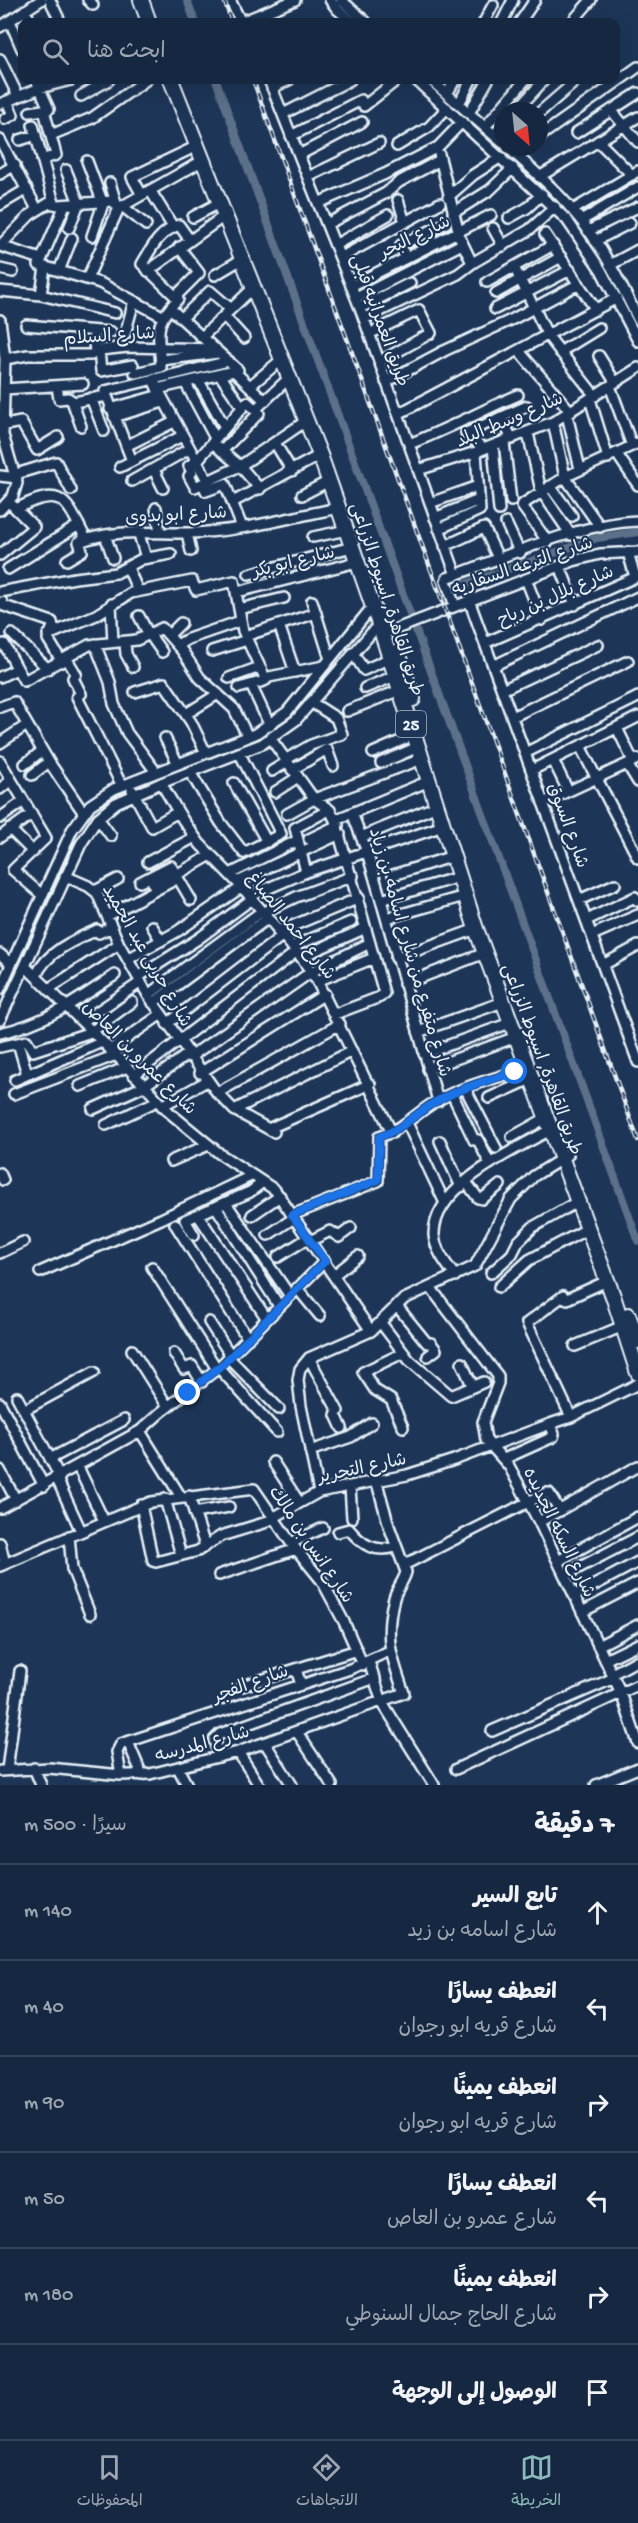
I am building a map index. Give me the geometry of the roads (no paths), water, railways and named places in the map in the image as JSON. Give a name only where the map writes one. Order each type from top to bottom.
[{"type":"highway","points":[[141,0],[148,18]]},
{"type":"highway","points":[[151,0],[158,18]]},
{"type":"highway","name":"طريق القاهرة, اسيوط الزراعى","points":[[173,84],[242,260],[333,468],[391,627],[465,896],[548,1124],[565,1156],[577,1202],[638,1373]]},
{"type":"highway","name":"طريق القاهرة, اسيوط الزراعى","points":[[181,84],[281,360],[320,454],[373,606],[391,627],[390,658],[429,781],[565,1156],[638,1341]]},
{"type":"street","points":[[5,24],[40,0]]},
{"type":"street","points":[[50,0],[59,18]]},
{"type":"street","points":[[230,0],[239,18]]},
{"type":"street","points":[[251,18],[295,0]]},
{"type":"street","points":[[330,0],[347,18]]},
{"type":"street","points":[[341,0],[361,18]]},
{"type":"street","points":[[504,18],[513,0]]},
{"type":"street","points":[[521,18],[535,0]]},
{"type":"street","points":[[575,18],[591,0]]},
{"type":"street","points":[[486,18],[493,5]]},
{"type":"street","points":[[25,10],[28,18]]},
{"type":"street","points":[[0,15],[18,44]]},
{"type":"street","points":[[0,59],[18,96]]},
{"type":"street","points":[[620,80],[638,67]]},
{"type":"street","points":[[5,119],[13,115],[3,103],[38,84],[56,155],[42,160]]},
{"type":"street","points":[[81,96],[102,84]]},
{"type":"street","points":[[51,135],[92,118],[132,84]]},
{"type":"street","name":"طريق العمرانيه قبلى","points":[[270,84],[360,308],[456,575]]},
{"type":"street","points":[[283,114],[342,84]]},
{"type":"street","points":[[291,136],[363,103],[391,84]]},
{"type":"street","points":[[420,84],[555,207],[582,239],[637,315]]},
{"type":"street","points":[[436,84],[494,135]]},
{"type":"street","points":[[447,94],[453,84]]},
{"type":"street","points":[[459,104],[469,84]]},
{"type":"street","points":[[469,113],[486,84]]},
{"type":"street","points":[[485,127],[522,84]]},
{"type":"street","points":[[524,102],[540,84]]},
{"type":"street","points":[[548,105],[572,84]]},
{"type":"street","points":[[548,131],[614,84]]},
{"type":"street","points":[[576,133],[638,93]]},
{"type":"street","points":[[397,146],[429,127],[447,108]]},
{"type":"street","points":[[30,112],[46,110]]},
{"type":"street","points":[[611,110],[622,126],[638,142]]},
{"type":"street","points":[[539,177],[638,117]]},
{"type":"street","points":[[597,119],[607,135]]},
{"type":"street","points":[[299,155],[362,122]]},
{"type":"street","points":[[318,203],[385,174],[440,145],[462,122]]},
{"type":"street","points":[[429,127],[440,145],[444,200],[453,213],[462,244],[472,263]]},
{"type":"street","points":[[20,140],[35,130],[54,203]]},
{"type":"street","points":[[0,140],[37,209]]},
{"type":"street","points":[[573,210],[635,173],[598,141]]},
{"type":"street","points":[[308,177],[379,143]]},
{"type":"street","points":[[189,239],[132,177],[197,146]]},
{"type":"street","points":[[517,156],[573,210],[595,240],[610,265],[638,341]]},
{"type":"street","points":[[340,258],[444,200],[473,175],[501,157]]},
{"type":"street","points":[[327,224],[386,193],[399,182],[440,160]]},
{"type":"street","points":[[87,161],[103,201],[92,236]]},
{"type":"street","points":[[87,279],[119,206],[202,161]]},
{"type":"street","points":[[162,163],[170,178]]},
{"type":"street","points":[[2,170],[15,165]]},
{"type":"street","points":[[453,213],[490,190],[513,168]]},
{"type":"street","points":[[66,170],[79,203],[69,228]]},
{"type":"street","points":[[110,183],[119,206]]},
{"type":"street","points":[[581,221],[638,187]]},
{"type":"street","points":[[0,205],[27,189]]},
{"type":"street","points":[[509,218],[527,208],[542,194]]},
{"type":"street","points":[[398,200],[405,222]]},
{"type":"street","points":[[146,225],[119,206],[103,201],[65,205],[54,203],[37,209],[0,246],[59,271],[117,290],[162,316]]},
{"type":"street","points":[[193,217],[219,202]]},
{"type":"street","points":[[41,295],[41,264],[65,205]]},
{"type":"street","points":[[364,319],[460,278],[472,263],[529,230],[555,207]]},
{"type":"street","points":[[588,231],[638,207]]},
{"type":"street","points":[[335,245],[388,215]]},
{"type":"street","name":"شارع البحر","points":[[351,286],[491,215]]},
{"type":"street","points":[[148,271],[189,239],[224,216]]},
{"type":"street","points":[[405,257],[401,245],[446,223]]},
{"type":"street","points":[[595,240],[630,223]]},
{"type":"street","points":[[176,226],[162,233],[154,242],[142,264],[177,297]]},
{"type":"street","points":[[493,228],[503,246]]},
{"type":"street","points":[[545,234],[596,310]]},
{"type":"street","points":[[59,271],[72,238]]},
{"type":"street","points":[[356,298],[462,244]]},
{"type":"street","points":[[487,282],[553,245]]},
{"type":"street","points":[[161,364],[159,328],[162,316],[199,273],[179,247]]},
{"type":"street","points":[[610,265],[638,250]]},
{"type":"street","points":[[496,293],[561,257]]},
{"type":"street","points":[[215,275],[242,260]]},
{"type":"street","points":[[514,267],[548,336],[592,398],[612,456],[638,485]]},
{"type":"street","points":[[0,269],[13,272]]},
{"type":"street","points":[[495,309],[570,270]]},
{"type":"street","points":[[360,308],[411,283]]},
{"type":"street","points":[[386,382],[442,351],[491,330],[579,284]]},
{"type":"street","points":[[0,291],[41,295],[115,313]]},
{"type":"street","points":[[182,318],[210,291],[231,309]]},
{"type":"street","points":[[398,414],[596,310],[638,292]]},
{"type":"street","points":[[203,336],[231,309],[258,294]]},
{"type":"street","points":[[125,334],[134,301]]},
{"type":"street","points":[[112,413],[186,384],[238,370],[170,308]]},
{"type":"street","points":[[369,334],[419,310],[431,333],[379,362]]},
{"type":"street","points":[[224,316],[244,338]]},
{"type":"street","points":[[0,320],[5,359],[2,426],[7,451],[16,476],[16,490],[0,510]]},
{"type":"street","points":[[26,325],[111,332]]},
{"type":"street","points":[[560,352],[599,328]]},
{"type":"street","points":[[93,331],[101,371],[134,369],[218,351]]},
{"type":"street","points":[[128,347],[138,383]]},
{"type":"street","name":"شارع السلام","points":[[5,359],[28,355],[97,352],[128,347],[218,351]]},
{"type":"street","points":[[519,351],[569,413],[580,470]]},
{"type":"street","points":[[548,542],[522,506],[541,491],[565,477],[635,445],[599,356]]},
{"type":"street","points":[[249,386],[281,360]]},
{"type":"street","points":[[132,461],[105,391],[229,361]]},
{"type":"street","name":"شارع وسط البلد","points":[[418,471],[484,449],[553,422],[638,368]]},
{"type":"street","points":[[234,371],[265,401]]},
{"type":"street","points":[[220,375],[245,404],[259,413],[222,451]]},
{"type":"street","points":[[256,410],[289,378]]},
{"type":"street","points":[[153,380],[196,462],[202,485],[206,491],[225,484],[242,527]]},
{"type":"street","points":[[200,381],[225,427]]},
{"type":"street","points":[[3,390],[83,384]]},
{"type":"street","points":[[186,384],[212,442],[240,466],[260,489]]},
{"type":"street","points":[[57,386],[58,398],[72,401],[106,396]]},
{"type":"street","points":[[409,444],[442,432],[463,419],[518,395]]},
{"type":"street","points":[[92,398],[104,431]]},
{"type":"street","points":[[72,401],[81,426]]},
{"type":"street","points":[[202,485],[189,476],[192,471],[189,466],[196,462],[245,404]]},
{"type":"street","points":[[499,510],[484,449],[466,433],[527,406]]},
{"type":"street","points":[[501,417],[508,440],[511,501]]},
{"type":"street","points":[[202,485],[240,466],[306,421]]},
{"type":"street","points":[[2,426],[20,422],[24,425],[37,450],[58,437]]},
{"type":"street","points":[[126,446],[174,422]]},
{"type":"street","points":[[553,422],[565,477],[600,527]]},
{"type":"street","points":[[528,432],[541,491],[571,535]]},
{"type":"street","points":[[120,467],[182,436]]},
{"type":"street","points":[[132,481],[154,470],[188,447],[212,442]]},
{"type":"street","points":[[275,442],[292,471]]},
{"type":"street","points":[[439,529],[479,510],[478,486],[484,449]]},
{"type":"street","points":[[233,502],[320,454]]},
{"type":"street","points":[[1,479],[16,476],[52,462],[58,464],[71,490]]},
{"type":"street","points":[[154,470],[163,488]]},
{"type":"street","points":[[302,495],[329,481]]},
{"type":"street","points":[[430,503],[478,486]]},
{"type":"street","points":[[550,486],[573,516]]},
{"type":"street","points":[[16,509],[38,499],[56,497],[69,507],[86,540],[79,542],[82,551],[67,560]]},
{"type":"street","points":[[435,518],[479,500]]},
{"type":"street","points":[[0,555],[34,527],[9,501]]},
{"type":"street","points":[[156,507],[160,532]]},
{"type":"street","name":"شارع ابو بدوى","points":[[86,540],[138,531],[217,531],[339,508]]},
{"type":"street","points":[[455,606],[447,578],[571,535],[600,527],[638,521]]},
{"type":"street","points":[[506,523],[520,552]]},
{"type":"street","points":[[8,569],[79,525]]},
{"type":"street","points":[[445,546],[484,528],[498,560]]},
{"type":"street","points":[[313,537],[346,530]]},
{"type":"street","points":[[138,531],[146,558]]},
{"type":"street","points":[[187,532],[191,551]]},
{"type":"street","points":[[105,535],[112,558]]},
{"type":"street","points":[[249,574],[352,547]]},
{"type":"street","points":[[633,552],[637,576]]},
{"type":"street","name":"شارع الترعه السقاريه","points":[[391,627],[418,620],[560,566],[600,554],[633,552]]},
{"type":"street","points":[[0,592],[75,578],[112,574],[146,558],[171,554]]},
{"type":"street","name":"شارع ابو بكر","points":[[237,592],[357,562]]},
{"type":"street","points":[[560,566],[575,605]]},
{"type":"street","points":[[128,568],[138,591]]},
{"type":"street","name":"شارع بلال بن رباح","points":[[485,644],[637,576]]},
{"type":"street","points":[[526,579],[542,620]]},
{"type":"street","points":[[48,635],[96,615],[111,604],[138,591],[192,581],[196,590],[234,581],[240,621],[267,680]]},
{"type":"street","points":[[493,666],[638,597]]},
{"type":"street","points":[[239,609],[284,598]]},
{"type":"street","name":"شارع السوق","points":[[469,600],[637,1058]]},
{"type":"street","points":[[312,601],[327,663]]},
{"type":"street","points":[[2,602],[3,606],[52,622],[53,626],[48,640],[76,675],[73,678],[81,694],[77,698],[152,827],[178,813]]},
{"type":"street","points":[[111,604],[113,642]]},
{"type":"street","points":[[0,988],[72,830],[83,812],[97,799],[125,784],[248,737],[270,726],[287,712],[373,606]]},
{"type":"street","points":[[212,651],[279,625],[316,614]]},
{"type":"street","points":[[139,616],[162,652]]},
{"type":"street","points":[[177,645],[240,621]]},
{"type":"street","points":[[0,645],[4,644],[24,681],[65,661],[83,648],[95,644],[125,643],[165,631],[181,623]]},
{"type":"street","points":[[279,625],[295,672]]},
{"type":"street","points":[[0,1020],[65,876],[81,844],[98,818],[116,802],[240,754],[271,739],[296,720],[353,653],[391,627]]},
{"type":"street","points":[[165,631],[200,678],[237,713],[248,737]]},
{"type":"street","points":[[12,634],[48,669]]},
{"type":"street","points":[[125,643],[126,654],[132,667]]},
{"type":"street","points":[[95,644],[110,682],[114,704],[127,733],[156,772]]},
{"type":"street","points":[[502,690],[598,645]]},
{"type":"street","points":[[353,653],[364,670],[390,658]]},
{"type":"street","points":[[512,717],[628,661]]},
{"type":"street","points":[[239,688],[327,663]]},
{"type":"street","points":[[229,678],[260,667]]},
{"type":"street","points":[[0,677],[17,669]]},
{"type":"street","points":[[365,688],[395,676]]},
{"type":"street","points":[[135,692],[163,683],[186,714],[206,753]]},
{"type":"street","points":[[251,685],[270,726]]},
{"type":"street","points":[[347,711],[400,690]]},
{"type":"street","points":[[186,714],[218,694]]},
{"type":"street","points":[[525,753],[638,697]]},
{"type":"street","points":[[0,707],[14,702],[42,751],[83,812]]},
{"type":"street","points":[[275,792],[290,767],[311,745],[342,734],[337,719],[311,702]]},
{"type":"street","points":[[287,712],[296,720]]},
{"type":"street","points":[[532,770],[638,717]]},
{"type":"street","points":[[0,743],[27,725]]},
{"type":"street","points":[[617,728],[633,762],[638,782]]},
{"type":"street","points":[[165,738],[178,764]]},
{"type":"street","points":[[271,739],[314,799],[329,810],[338,826],[384,993],[380,998],[335,1014]]},
{"type":"street","points":[[580,746],[638,858]]},
{"type":"street","points":[[374,753],[418,747]]},
{"type":"street","points":[[381,763],[418,747]]},
{"type":"street","points":[[287,814],[418,747]]},
{"type":"street","points":[[272,771],[290,767],[327,749],[333,766]]},
{"type":"street","points":[[25,764],[42,751]]},
{"type":"street","points":[[190,772],[242,853],[281,834],[240,754]]},
{"type":"street","points":[[553,760],[568,791]]},
{"type":"street","points":[[32,775],[49,762]]},
{"type":"street","points":[[543,802],[633,762]]},
{"type":"street","points":[[1,767],[46,838],[13,870],[42,895]]},
{"type":"street","points":[[0,789],[11,780]]},
{"type":"street","points":[[128,959],[209,911],[239,885],[301,852],[338,826],[352,813],[429,781]]},
{"type":"street","name":"شارع احمد الصباغ","points":[[161,783],[195,837],[297,952],[326,994],[392,1133]]},
{"type":"street","points":[[234,783],[267,842]]},
{"type":"street","points":[[0,818],[24,801]]},
{"type":"street","points":[[297,808],[304,822]]},
{"type":"street","points":[[306,872],[295,828],[329,810]]},
{"type":"street","name":"شارع متفرع من شارع اسامه بن زياد","points":[[352,813],[367,852],[387,918],[396,958],[438,1101]]},
{"type":"street","points":[[0,837],[32,814]]},
{"type":"street","points":[[361,837],[442,817]]},
{"type":"street","points":[[82,1022],[251,898],[306,872],[367,852],[442,817]]},
{"type":"street","points":[[98,818],[111,836]]},
{"type":"street","points":[[309,839],[338,826]]},
{"type":"street","points":[[10,829],[33,852]]},
{"type":"street","points":[[148,862],[195,837]]},
{"type":"street","points":[[230,874],[298,840]]},
{"type":"street","points":[[107,916],[211,855]]},
{"type":"street","points":[[393,875],[453,856]]},
{"type":"street","points":[[140,882],[171,866],[191,900]]},
{"type":"street","points":[[153,884],[177,875]]},
{"type":"street","name":"شارع حربى عبد الحميد","points":[[65,876],[95,891],[119,944],[160,1015],[200,1073],[234,1110],[271,1130],[369,1084]]},
{"type":"street","points":[[150,999],[264,914],[296,897],[353,876]]},
{"type":"street","points":[[381,900],[459,877]]},
{"type":"street","points":[[95,891],[118,879]]},
{"type":"street","points":[[579,900],[615,884]]},
{"type":"street","points":[[387,918],[465,896]]},
{"type":"street","points":[[586,920],[635,897],[638,901]]},
{"type":"street","points":[[167,1024],[280,934],[359,898]]},
{"type":"street","points":[[592,934],[638,915]]},
{"type":"street","points":[[134,1075],[297,952],[351,922]]},
{"type":"street","points":[[152,926],[161,941]]},
{"type":"street","points":[[36,976],[44,962],[70,942],[97,930],[99,933],[112,927]]},
{"type":"street","points":[[297,952],[366,928]]},
{"type":"street","points":[[396,958],[476,929]]},
{"type":"street","points":[[93,1109],[144,1086],[311,972],[370,943]]},
{"type":"street","points":[[50,988],[119,944]]},
{"type":"street","points":[[603,965],[638,946]]},
{"type":"street","points":[[404,984],[485,953]]},
{"type":"street","points":[[0,954],[11,964]]},
{"type":"street","points":[[317,981],[374,958]]},
{"type":"street","name":"شارع عمرو بن العاص","points":[[25,966],[113,1052],[160,1104],[208,1145],[280,1196],[371,1331]]},
{"type":"street","points":[[0,1033],[32,1025],[68,1007],[115,975]]},
{"type":"street","points":[[200,1073],[326,994]]},
{"type":"street","points":[[0,1047],[28,1041],[33,1051],[91,1032],[132,1002]]},
{"type":"street","points":[[418,1032],[503,1002]]},
{"type":"street","points":[[14,1094],[113,1052],[160,1015]]},
{"type":"street","points":[[424,1054],[510,1023]]},
{"type":"street","points":[[217,1093],[340,1024]]},
{"type":"street","points":[[428,1068],[516,1037]]},
{"type":"street","points":[[15,1080],[102,1042]]},
{"type":"street","points":[[18,1043],[27,1074]]},
{"type":"street","points":[[234,1110],[352,1051]]},
{"type":"street","points":[[80,1086],[127,1067]]},
{"type":"street","points":[[268,1234],[293,1216],[378,1180],[379,1137],[392,1133],[438,1101],[465,1088],[529,1074]]},
{"type":"street","points":[[489,1098],[529,1074]]},
{"type":"street","points":[[106,1125],[160,1104],[207,1081]]},
{"type":"street","points":[[465,1088],[496,1148]]},
{"type":"street","points":[[452,1094],[474,1140],[478,1140],[490,1164]]},
{"type":"street","points":[[407,1123],[445,1203]]},
{"type":"street","points":[[455,1276],[442,1257],[434,1236],[437,1220],[445,1203],[463,1184],[548,1124]]},
{"type":"street","points":[[512,1137],[548,1124]]},
{"type":"street","points":[[440,1141],[463,1184],[478,1198],[482,1199],[500,1185]]},
{"type":"street","points":[[171,1161],[208,1145]]},
{"type":"street","points":[[320,1492],[310,1451],[298,1380],[300,1368],[309,1358],[371,1331],[396,1305],[477,1263],[502,1214],[522,1187],[540,1171],[565,1156]]},
{"type":"street","points":[[40,1272],[161,1219],[251,1176]]},
{"type":"street","points":[[248,1339],[190,1238],[185,1220],[254,1190],[262,1182]]},
{"type":"street","points":[[252,1215],[280,1196]]},
{"type":"street","points":[[491,1273],[512,1254],[514,1248],[533,1227],[577,1202]]},
{"type":"street","points":[[226,1203],[290,1296]]},
{"type":"street","points":[[216,1207],[279,1306]]},
{"type":"street","points":[[190,1238],[232,1212]]},
{"type":"street","points":[[198,1215],[267,1319]]},
{"type":"street","points":[[175,1224],[190,1238]]},
{"type":"street","points":[[278,1257],[309,1239],[330,1231],[339,1237],[351,1228]]},
{"type":"street","points":[[500,1287],[529,1260],[587,1228]]},
{"type":"street","points":[[0,1252],[23,1242]]},
{"type":"street","points":[[334,1275],[358,1256]]},
{"type":"street","points":[[0,1508],[59,1478],[140,1431],[218,1369],[325,1261]]},
{"type":"street","points":[[237,1273],[252,1263]]},
{"type":"street","points":[[152,1267],[218,1369],[277,1432]]},
{"type":"street","points":[[571,1417],[527,1323],[563,1296],[567,1299],[607,1281]]},
{"type":"street","points":[[430,1287],[498,1376],[498,1383],[483,1422],[484,1434],[490,1447]]},
{"type":"street","points":[[297,1288],[320,1316]]},
{"type":"street","points":[[396,1305],[427,1343],[431,1343],[435,1350],[428,1356]]},
{"type":"street","points":[[209,1322],[230,1357],[279,1409]]},
{"type":"street","points":[[381,1323],[403,1353],[452,1397],[484,1382]]},
{"type":"street","points":[[575,1346],[622,1326]]},
{"type":"street","points":[[132,1350],[168,1407]]},
{"type":"street","points":[[174,1353],[184,1369],[192,1366],[202,1382]]},
{"type":"street","points":[[403,1353],[363,1372],[375,1390],[391,1400],[403,1427]]},
{"type":"street","points":[[309,1358],[338,1411],[336,1415],[342,1428]]},
{"type":"street","points":[[462,1363],[473,1387]]},
{"type":"street","points":[[24,1410],[94,1372]]},
{"type":"street","name":"شارع التحرير","points":[[141,1505],[153,1561],[156,1562],[181,1555],[205,1546],[221,1536],[275,1518],[299,1502],[320,1492],[377,1483],[435,1466],[571,1417],[638,1384]]},
{"type":"street","points":[[17,1397],[50,1459],[81,1531]]},
{"type":"street","points":[[0,1403],[44,1486]]},
{"type":"street","points":[[50,1459],[124,1420]]},
{"type":"street","points":[[310,1451],[346,1439],[359,1439],[372,1423]]},
{"type":"street","points":[[504,1459],[553,1437],[550,1424]]},
{"type":"street","points":[[140,1431],[185,1496],[194,1513],[205,1546]]},
{"type":"street","points":[[346,1439],[351,1448]]},
{"type":"street","name":"شارع السكه الجديده","points":[[490,1447],[504,1459],[539,1522],[627,1708],[635,1720],[638,1742]]},
{"type":"street","points":[[273,1462],[299,1502]]},
{"type":"street","points":[[539,1522],[638,1466]]},
{"type":"street","points":[[78,1467],[104,1521]]},
{"type":"street","points":[[0,1470],[16,1500]]},
{"type":"street","points":[[301,1686],[366,1663],[389,1651],[388,1638],[393,1600],[405,1576],[404,1565],[396,1547],[377,1483]]},
{"type":"street","points":[[350,1487],[352,1518]]},
{"type":"street","name":"شارع انس بن مالك","points":[[3,1565],[141,1505],[185,1496],[254,1489],[293,1546],[322,1581],[357,1650],[375,1678],[382,1702],[434,1785]]},
{"type":"street","points":[[404,1565],[528,1501],[549,1493],[560,1511]]},
{"type":"street","points":[[165,1499],[181,1555]]},
{"type":"street","points":[[194,1513],[229,1507]]},
{"type":"street","points":[[558,1561],[638,1517]]},
{"type":"street","points":[[219,1575],[293,1546],[323,1528]]},
{"type":"street","points":[[338,1532],[349,1528],[359,1541],[373,1549],[396,1547]]},
{"type":"street","points":[[69,1536],[72,1569],[90,1614]]},
{"type":"street","points":[[565,1575],[638,1537]]},
{"type":"street","points":[[0,1543],[3,1565]]},
{"type":"street","points":[[574,1596],[638,1562]]},
{"type":"street","points":[[582,1612],[638,1583]]},
{"type":"street","points":[[598,1646],[638,1625]]},
{"type":"street","points":[[605,1660],[638,1644]]},
{"type":"street","name":"شارع الفجر","points":[[128,1742],[301,1686],[296,1669],[357,1650]]},
{"type":"street","name":"شارع المدرسه","points":[[3,1770],[34,1768],[142,1775],[238,1752],[404,1693],[389,1651]]},
{"type":"street","points":[[492,1731],[613,1676],[638,1660]]},
{"type":"street","points":[[242,1686],[296,1669]]},
{"type":"street","points":[[3,1770],[20,1671]]},
{"type":"street","points":[[219,1757],[214,1740],[220,1734],[375,1678]]},
{"type":"street","points":[[456,1769],[638,1685]]},
{"type":"street","points":[[627,1708],[638,1702]]},
{"type":"street","points":[[297,1732],[332,1785]]},
{"type":"street","points":[[121,1775],[117,1748],[128,1742],[142,1775]]},
{"type":"street","points":[[265,1743],[292,1785]]},
{"type":"street","points":[[238,1752],[259,1785]]},
{"type":"street","points":[[34,1768],[41,1785]]},
{"type":"street","points":[[178,1768],[187,1785]]},
{"type":"street","points":[[596,1785],[638,1768]]},
{"type":"waterway","points":[[187,0],[194,18]]},
{"type":"waterway","points":[[217,84],[638,1241]]},
{"type":"waterway","points":[[460,111],[552,195],[574,219]]},
{"type":"waterway","points":[[602,260],[629,311]]},
{"type":"waterway","points":[[460,586],[597,538],[638,532]]},
{"type":"railway","points":[[224,0],[231,18]]},
{"type":"railway","points":[[254,84],[638,1140]]}]
